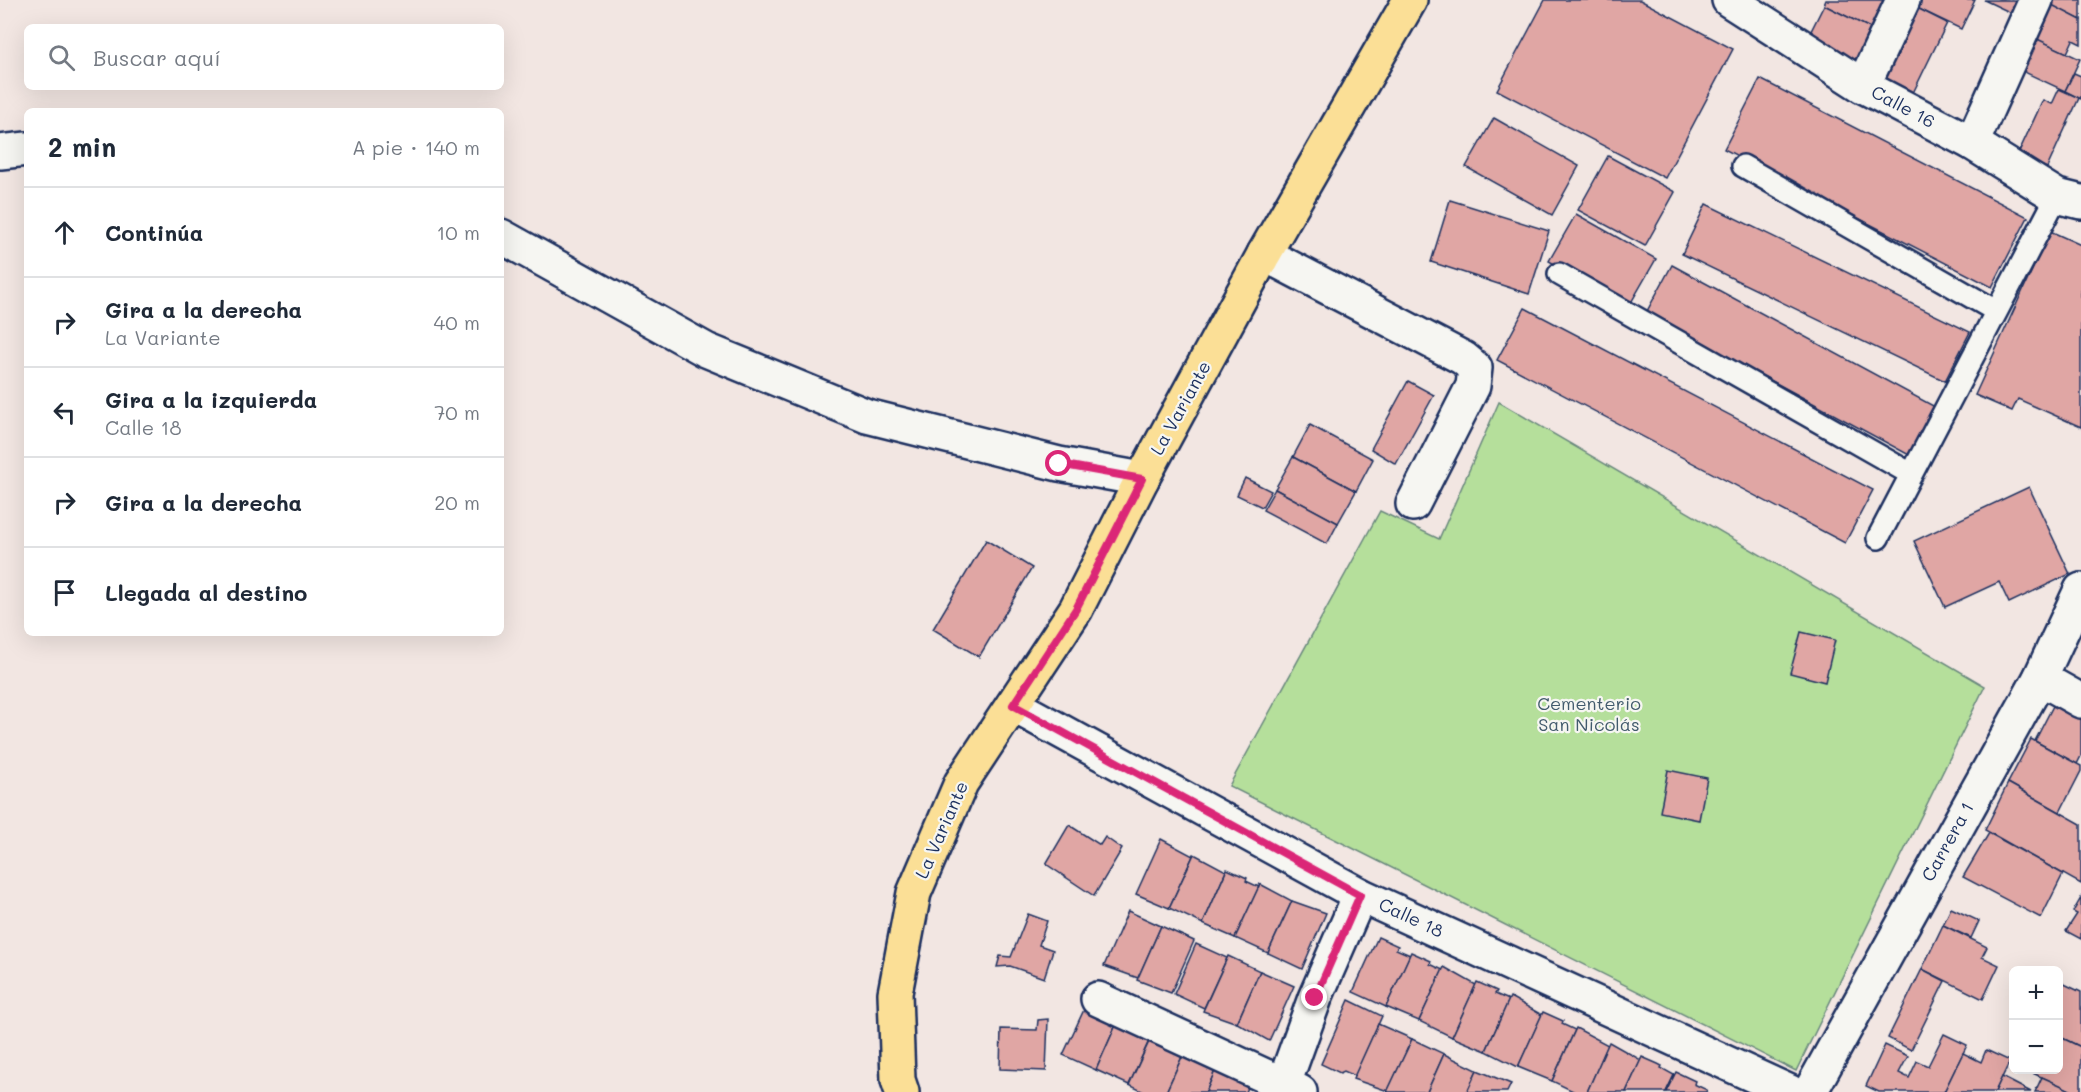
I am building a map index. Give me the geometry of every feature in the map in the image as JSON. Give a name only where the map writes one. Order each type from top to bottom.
[{"type":"main road","name":"La Variante","points":[[902,1092],[898,1080],[895,993],[914,893],[962,783],[1076,609],[1142,479],[1264,254],[1410,0]]},
{"type":"street","points":[[1863,86],[1903,0]]},
{"type":"street","points":[[1972,142],[2036,0]]},
{"type":"street","name":"Calle 16","points":[[1732,1],[1863,86],[2073,195]]},
{"type":"street","points":[[0,152],[24,149]]},
{"type":"street","points":[[504,238],[706,350],[867,416],[1059,464],[1142,479]]},
{"type":"street","points":[[1264,254],[1463,358],[1475,368],[1473,386],[1413,504]]},
{"type":"street","name":"Carrera 1","points":[[1810,1092],[2040,678],[2081,590]]},
{"type":"street","points":[[2040,678],[2081,700]]},
{"type":"street","name":"Calle 18","points":[[1013,705],[1360,895],[1790,1092]]},
{"type":"street","points":[[1098,999],[1289,1090],[1315,998],[1360,895]]},
{"type":"lane","points":[[1743,166],[1996,312]]},
{"type":"lane","points":[[1878,538],[1996,312],[2073,195]]},
{"type":"lane","points":[[1559,273],[1911,474]]},
{"type":"green space","name":"Cementerio San Nicolás","points":[[1499,402],[1985,686],[1796,1071],[1229,786],[1380,511],[1439,539]]},
{"type":"building","points":[[1545,0],[1640,0],[1733,49],[1665,178],[1497,90]]},
{"type":"building","points":[[1826,0],[1889,0],[1874,30],[1824,5]]},
{"type":"building","points":[[1919,0],[1975,0],[1961,29],[1917,8]]},
{"type":"building","points":[[1984,0],[2028,0],[2020,17]]},
{"type":"building","points":[[2050,0],[2081,0],[2081,20],[2048,4]]},
{"type":"building","points":[[1824,5],[1874,30],[1857,62],[1808,37]]},
{"type":"building","points":[[2052,5],[2081,20],[2081,44],[2073,40],[2067,53],[2036,39]]},
{"type":"building","points":[[1917,8],[1947,23],[1911,97],[1884,79]]},
{"type":"building","points":[[2033,37],[2080,59],[2065,91],[2018,69]]},
{"type":"building","points":[[2074,73],[2081,76],[2081,99],[2065,91]]},
{"type":"building","points":[[1760,79],[2028,217],[1992,287],[1724,149]]},
{"type":"building","points":[[2059,89],[2079,98],[2047,168],[2018,154],[2043,100],[2052,104]]},
{"type":"building","points":[[1494,118],[1579,166],[1552,215],[1466,167]]},
{"type":"building","points":[[1608,156],[1675,192],[1645,246],[1578,210]]},
{"type":"building","points":[[1450,200],[1549,231],[1529,294],[1431,262]]},
{"type":"building","points":[[1706,204],[1970,332],[1945,381],[1682,254]]},
{"type":"building","points":[[1576,214],[1656,259],[1629,306],[1549,261]]},
{"type":"building","points":[[2050,231],[2081,245],[2081,427],[2018,399],[2012,411],[1975,395]]},
{"type":"building","points":[[1672,265],[1937,408],[1911,456],[1646,313]]},
{"type":"building","points":[[1525,308],[1873,490],[1845,543],[1497,360]]},
{"type":"building","points":[[1408,381],[1434,395],[1396,464],[1371,449]]},
{"type":"building","points":[[1310,425],[1373,459],[1356,491],[1293,457]]},
{"type":"building","points":[[1293,457],[1356,491],[1338,523],[1275,489]]},
{"type":"building","points":[[1245,478],[1271,491],[1262,507],[1237,495]]},
{"type":"building","points":[[2029,487],[2070,574],[2009,603],[1999,582],[1945,607],[1914,541]]},
{"type":"building","points":[[1275,489],[1338,523],[1327,544],[1263,510]]},
{"type":"building","points":[[986,540],[1032,568],[979,657],[933,629]]},
{"type":"building","points":[[1801,632],[1835,640],[1825,682],[1790,673]]},
{"type":"building","points":[[2055,702],[2081,717],[2081,756],[2077,764],[2035,741]]},
{"type":"building","points":[[2031,739],[2081,766],[2081,771],[2060,812],[2008,783]]},
{"type":"building","points":[[1668,770],[1707,778],[1699,820],[1660,812]]},
{"type":"building","points":[[2008,783],[2081,824],[2081,884],[1985,830]]},
{"type":"building","points":[[1069,825],[1100,845],[1105,837],[1122,849],[1094,896],[1046,864]]},
{"type":"building","points":[[1989,833],[2063,874],[2041,918],[1963,877]]},
{"type":"building","points":[[1161,839],[1193,856],[1169,908],[1136,894]]},
{"type":"building","points":[[1194,854],[1226,871],[1203,924],[1169,908]]},
{"type":"building","points":[[1227,869],[1247,878],[1246,881],[1259,887],[1235,938],[1203,924]]},
{"type":"building","points":[[1260,884],[1292,901],[1268,953],[1235,938]]},
{"type":"building","points":[[2081,898],[2081,939],[2066,931],[2077,914],[2073,912]]},
{"type":"building","points":[[1292,901],[1326,913],[1302,969],[1268,953]]},
{"type":"building","points":[[1951,908],[1979,921],[1971,938],[1943,925]]},
{"type":"building","points":[[1128,911],[1161,926],[1138,978],[1104,966]]},
{"type":"building","points":[[1028,914],[1047,921],[1039,945],[1053,950],[1044,978],[1010,966],[997,967],[1000,956],[1011,957]]},
{"type":"building","points":[[1943,925],[1987,947],[1982,957],[1999,965],[1983,999],[1922,969]]},
{"type":"building","points":[[1161,926],[1194,941],[1171,993],[1137,980]]},
{"type":"building","points":[[1378,937],[1398,946],[1396,949],[1410,955],[1386,1007],[1353,992]]},
{"type":"building","points":[[1196,944],[1227,958],[1204,1008],[1174,994]]},
{"type":"building","points":[[1411,952],[1431,961],[1430,964],[1443,970],[1419,1021],[1386,1007]]},
{"type":"building","points":[[1228,956],[1260,971],[1237,1023],[1203,1011]]},
{"type":"building","points":[[1444,967],[1476,985],[1452,1037],[1419,1021]]},
{"type":"building","points":[[1922,969],[1945,981],[1911,1050],[1888,1038]]},
{"type":"building","points":[[1260,971],[1294,986],[1269,1041],[1237,1023]]},
{"type":"building","points":[[1477,982],[1497,991],[1495,994],[1509,1000],[1486,1051],[1452,1037]]},
{"type":"building","points":[[2063,983],[2081,992],[2081,1047],[2063,1038]]},
{"type":"building","points":[[1510,997],[1542,1015],[1518,1067],[1486,1051]]},
{"type":"building","points":[[1349,1000],[1382,1016],[1355,1076],[1344,1071],[1340,1073],[1321,1064]]},
{"type":"building","points":[[1088,1001],[1119,1018],[1096,1070],[1063,1055]]},
{"type":"building","points":[[1543,1012],[1563,1021],[1562,1024],[1575,1030],[1552,1081],[1518,1067]]},
{"type":"building","points":[[1120,1016],[1152,1034],[1129,1085],[1096,1070]]},
{"type":"building","points":[[1048,1019],[1046,1071],[1000,1069],[1001,1029],[1037,1030],[1038,1020]]},
{"type":"building","points":[[1378,1024],[1412,1039],[1388,1091],[1353,1079]]},
{"type":"building","points":[[1576,1028],[1608,1045],[1587,1092],[1575,1092],[1552,1081]]},
{"type":"building","points":[[1154,1031],[1186,1048],[1166,1092],[1144,1092],[1129,1085]]},
{"type":"building","points":[[1944,1034],[1967,1045],[1944,1092],[1879,1092],[1866,1086],[1885,1045],[1908,1056],[1899,1073],[1909,1078],[1917,1061],[1928,1066]]},
{"type":"building","points":[[2063,1038],[2081,1047],[2081,1092],[2074,1092],[2035,1074],[2063,1074]]},
{"type":"building","points":[[1412,1039],[1444,1054],[1427,1092],[1387,1092]]},
{"type":"building","points":[[1609,1042],[1641,1060],[1626,1092],[1587,1092]]},
{"type":"building","points":[[1187,1046],[1218,1064],[1206,1092],[1166,1092]]},
{"type":"building","points":[[1986,1050],[2009,1061],[1995,1092],[1944,1092],[1963,1053],[1981,1062]]},
{"type":"building","points":[[1444,1054],[1477,1070],[1467,1092],[1427,1092]]},
{"type":"building","points":[[1642,1057],[1662,1066],[1661,1068],[1674,1075],[1666,1092],[1626,1092]]},
{"type":"building","points":[[1218,1064],[1253,1076],[1246,1092],[1206,1092]]},
{"type":"building","points":[[1477,1070],[1511,1084],[1507,1092],[1467,1092]]},
{"type":"building","points":[[1676,1072],[1695,1081],[1694,1084],[1707,1090],[1706,1092],[1666,1092]]},
{"type":"building","points":[[2002,1077],[2031,1092],[1995,1092]]},
{"type":"building","points":[[2042,1077],[2060,1085],[2074,1092],[2035,1092]]},
{"type":"route","points":[[1059,464],[1142,479],[1076,609],[1013,705],[1360,895],[1315,998]]}]
